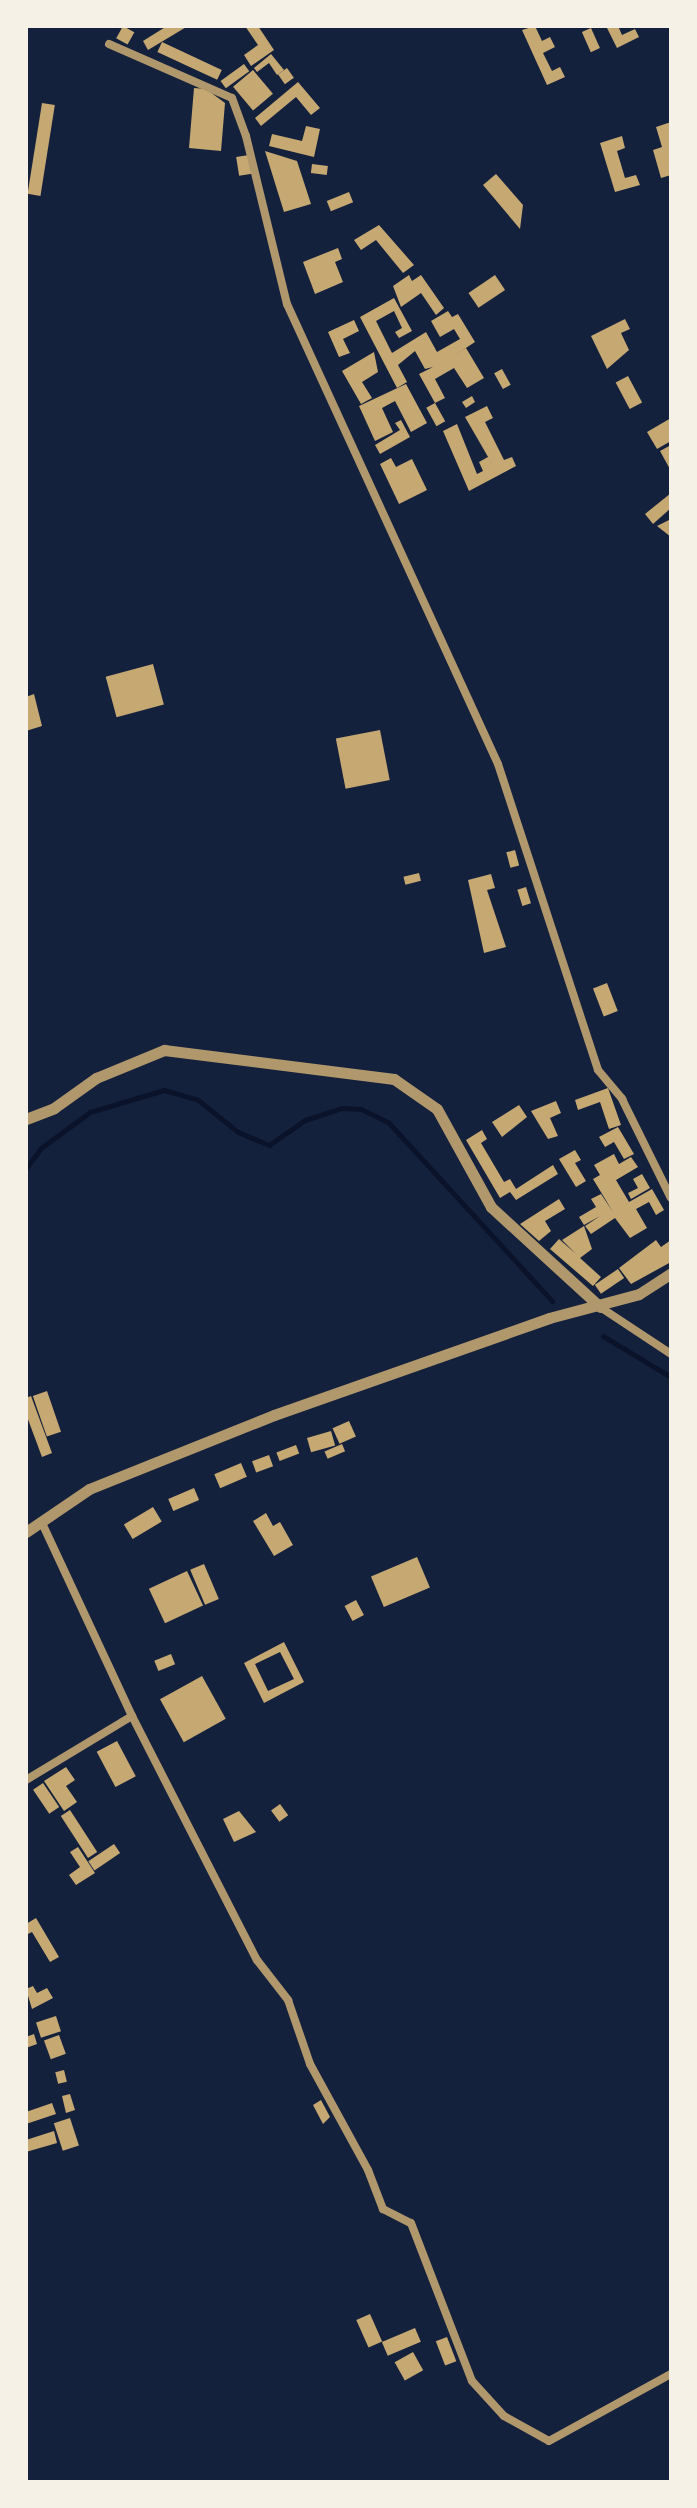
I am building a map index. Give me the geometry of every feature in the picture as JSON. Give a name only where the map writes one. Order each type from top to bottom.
[{"type":"street","points":[[109,44],[232,98],[246,136],[287,304],[498,764],[598,1070],[622,1099],[671,1198]]},
{"type":"street","points":[[26,1119],[54,1108],[96,1078],[164,1050],[394,1079],[437,1109],[491,1207],[600,1307],[671,1354]]},
{"type":"street","points":[[26,1532],[89,1489],[274,1415],[549,1318],[600,1307],[639,1294],[671,1273]]},
{"type":"street","points":[[42,1523],[132,1716],[257,1960],[288,2000],[310,2064],[368,2170],[383,2209],[411,2223],[472,2381],[504,2416],[549,2441],[671,2374]]},
{"type":"street","points":[[26,1780],[132,1716]]},
{"type":"building","points":[[123,26],[134,32],[128,45],[116,38]]},
{"type":"building","points":[[167,26],[188,26],[148,50],[143,41]]},
{"type":"building","points":[[245,26],[258,26],[274,50],[251,66],[244,55],[258,45]]},
{"type":"building","points":[[535,26],[542,41],[550,37],[555,47],[543,53],[552,71],[560,67],[565,77],[547,85],[522,30]]},
{"type":"building","points":[[606,26],[618,26],[622,35],[635,29],[639,37],[617,48]]},
{"type":"building","points":[[591,28],[600,48],[591,52],[582,32]]},
{"type":"building","points":[[162,42],[222,70],[217,80],[157,52]]},
{"type":"building","points":[[271,54],[284,70],[277,75],[269,63],[257,72],[254,68]]},
{"type":"building","points":[[244,64],[249,71],[226,88],[221,81]]},
{"type":"building","points":[[287,68],[294,78],[285,84],[278,74]]},
{"type":"building","points":[[253,70],[273,94],[253,110],[233,87]]},
{"type":"building","points":[[298,82],[320,108],[311,115],[296,97],[261,126],[255,118]]},
{"type":"building","points":[[194,88],[206,89],[225,103],[221,151],[189,148]]},
{"type":"building","points":[[42,103],[55,105],[40,196],[28,194]]},
{"type":"building","points":[[671,122],[671,175],[661,178],[653,150],[662,147],[656,127]]},
{"type":"building","points":[[306,126],[320,129],[314,157],[269,146],[272,134],[302,141]]},
{"type":"building","points":[[622,136],[625,148],[617,151],[625,178],[636,175],[640,185],[615,192],[600,143]]},
{"type":"building","points":[[265,151],[297,161],[311,204],[284,212]]},
{"type":"building","points":[[249,155],[252,174],[239,176],[236,157]]},
{"type":"building","points":[[312,164],[328,166],[327,175],[311,173]]},
{"type":"building","points":[[496,174],[523,205],[520,229],[483,185]]},
{"type":"building","points":[[349,192],[353,202],[331,211],[327,201]]},
{"type":"building","points":[[379,225],[414,265],[403,273],[376,240],[361,250],[354,240]]},
{"type":"building","points":[[338,248],[342,259],[335,262],[343,282],[315,294],[303,262]]},
{"type":"building","points":[[409,275],[412,281],[421,275],[444,308],[436,315],[421,293],[401,307],[393,286]]},
{"type":"building","points":[[495,275],[505,290],[479,308],[468,293]]},
{"type":"building","points":[[394,298],[412,331],[399,338],[395,332],[402,328],[394,311],[376,321],[392,353],[426,332],[437,352],[460,339],[454,329],[440,337],[431,321],[448,311],[452,317],[458,314],[475,342],[449,359],[466,348],[484,378],[467,388],[454,368],[435,379],[445,398],[435,403],[419,374],[433,367],[425,369],[415,351],[398,365],[407,382],[397,388],[360,317]]},
{"type":"building","points":[[625,319],[630,329],[621,333],[629,350],[607,369],[591,336]]},
{"type":"building","points":[[354,320],[359,331],[343,339],[350,353],[339,357],[328,332]]},
{"type":"building","points":[[374,352],[378,372],[362,382],[372,398],[361,404],[342,371]]},
{"type":"building","points":[[502,369],[511,385],[503,389],[494,373]]},
{"type":"building","points":[[628,376],[642,402],[630,409],[616,383]]},
{"type":"building","points":[[406,384],[427,423],[411,432],[395,401],[382,408],[393,432],[375,441],[359,406]]},
{"type":"building","points":[[472,396],[475,402],[466,408],[462,402]]},
{"type":"building","points":[[435,403],[445,421],[436,426],[426,408]]},
{"type":"building","points":[[487,406],[493,418],[485,422],[504,460],[512,457],[516,466],[469,491],[443,431],[457,424],[477,474],[483,471],[479,462],[488,457],[495,469],[465,417]]},
{"type":"building","points":[[671,418],[671,441],[657,449],[647,432]]},
{"type":"building","points":[[401,420],[410,437],[380,454],[375,445],[400,430],[395,423]]},
{"type":"building","points":[[671,445],[671,471],[660,451]]},
{"type":"building","points":[[391,458],[396,467],[412,459],[427,490],[399,504],[380,464]]},
{"type":"building","points":[[671,493],[671,508],[653,524],[645,514]]},
{"type":"building","points":[[671,519],[671,537],[657,526]]},
{"type":"building","points":[[153,664],[164,705],[117,717],[106,677]]},
{"type":"building","points":[[34,694],[42,726],[26,731],[26,697]]},
{"type":"building","points":[[380,730],[390,780],[346,789],[336,739]]},
{"type":"building","points":[[515,850],[519,865],[510,868],[506,852]]},
{"type":"building","points":[[419,873],[421,881],[405,885],[403,877]]},
{"type":"building","points":[[491,874],[495,888],[487,890],[506,947],[484,953],[468,880]]},
{"type":"building","points":[[526,887],[531,903],[522,906],[517,890]]},
{"type":"building","points":[[607,983],[618,1011],[604,1016],[593,988]]},
{"type":"building","points":[[608,1088],[621,1125],[609,1129],[600,1102],[578,1110],[575,1100]]},
{"type":"building","points":[[556,1101],[561,1113],[550,1118],[558,1136],[548,1139],[531,1111]]},
{"type":"building","points":[[519,1105],[527,1117],[502,1137],[492,1122]]},
{"type":"building","points":[[618,1127],[634,1154],[624,1159],[614,1142],[605,1147],[599,1137]]},
{"type":"building","points":[[482,1130],[487,1139],[481,1143],[504,1182],[510,1179],[516,1189],[553,1165],[558,1174],[516,1200],[510,1192],[500,1198],[466,1140]]},
{"type":"building","points":[[575,1150],[581,1160],[575,1163],[586,1181],[576,1187],[559,1159]]},
{"type":"building","points":[[614,1154],[619,1164],[631,1157],[638,1167],[616,1180],[629,1202],[652,1189],[664,1210],[656,1215],[649,1202],[636,1209],[647,1228],[630,1238],[615,1218],[591,1234],[585,1226],[600,1216],[584,1225],[579,1217],[596,1207],[591,1199],[601,1194],[613,1212],[593,1179],[600,1175],[594,1165]]},
{"type":"building","points":[[642,1174],[650,1188],[631,1199],[628,1193],[638,1188],[633,1179]]},
{"type":"building","points":[[559,1199],[565,1209],[545,1221],[551,1231],[539,1241],[520,1224]]},
{"type":"building","points":[[584,1226],[592,1249],[580,1258],[601,1277],[593,1286],[550,1249],[559,1239],[576,1254],[562,1240]]},
{"type":"building","points":[[656,1240],[661,1247],[671,1240],[671,1262],[631,1284],[619,1268]]},
{"type":"building","points":[[618,1269],[624,1278],[601,1294],[595,1285]]},
{"type":"building","points":[[47,1391],[61,1432],[47,1437],[33,1396]]},
{"type":"building","points":[[31,1396],[52,1453],[42,1457],[26,1414],[26,1398]]},
{"type":"building","points":[[349,1421],[356,1437],[339,1444],[333,1428]]},
{"type":"building","points":[[331,1431],[335,1445],[311,1452],[307,1438]]},
{"type":"building","points":[[342,1444],[345,1451],[328,1459],[325,1451]]},
{"type":"building","points":[[296,1445],[299,1453],[280,1461],[276,1453]]},
{"type":"building","points":[[269,1455],[273,1466],[256,1472],[252,1461]]},
{"type":"building","points":[[241,1463],[247,1477],[220,1488],[214,1474]]},
{"type":"building","points":[[194,1488],[199,1500],[173,1511],[168,1499]]},
{"type":"building","points":[[153,1507],[162,1522],[133,1539],[124,1525]]},
{"type":"building","points":[[266,1513],[273,1526],[280,1522],[293,1545],[274,1556],[253,1521]]},
{"type":"building","points":[[417,1557],[430,1587],[384,1607],[371,1577]]},
{"type":"building","points":[[204,1564],[219,1599],[205,1605],[190,1570]]},
{"type":"building","points":[[187,1571],[203,1605],[165,1623],[149,1589]]},
{"type":"building","points":[[356,1600],[364,1615],[353,1621],[345,1606]]},
{"type":"building","points":[[284,1642],[304,1682],[264,1703],[244,1663]],"holes":[[[280,1652],[294,1679],[268,1691],[255,1664]]]},
{"type":"building","points":[[171,1654],[175,1664],[158,1671],[154,1661]]},
{"type":"building","points":[[202,1676],[226,1719],[184,1742],[160,1699]]},
{"type":"building","points":[[117,1741],[136,1776],[115,1787],[97,1752]]},
{"type":"building","points":[[66,1767],[75,1780],[66,1786],[77,1802],[64,1811],[44,1781]]},
{"type":"building","points":[[43,1783],[59,1807],[49,1814],[33,1790]]},
{"type":"building","points":[[280,1804],[288,1815],[279,1822],[271,1810]]},
{"type":"building","points":[[70,1810],[97,1852],[88,1858],[61,1816]]},
{"type":"building","points":[[239,1811],[256,1832],[234,1842],[223,1819]]},
{"type":"building","points":[[114,1844],[120,1853],[94,1870],[88,1861]]},
{"type":"building","points":[[78,1847],[95,1873],[76,1885],[69,1875],[80,1867],[70,1852]]},
{"type":"building","points":[[36,1918],[59,1957],[50,1962],[32,1932],[26,1935],[26,1924]]},
{"type":"building","points":[[33,1986],[37,1993],[47,1988],[53,1998],[32,2009],[26,1989]]},
{"type":"building","points":[[56,2016],[61,2031],[41,2038],[36,2022]]},
{"type":"building","points":[[34,2034],[37,2044],[26,2048],[26,2037]]},
{"type":"building","points":[[59,2035],[66,2054],[51,2059],[44,2040]]},
{"type":"building","points":[[64,2070],[67,2082],[58,2084],[55,2072]]},
{"type":"building","points":[[70,2094],[75,2110],[66,2113],[62,2096]]},
{"type":"building","points":[[321,2100],[330,2117],[323,2124],[313,2105]]},
{"type":"building","points":[[52,2103],[56,2114],[26,2124],[26,2112]]},
{"type":"building","points":[[70,2118],[79,2146],[63,2151],[54,2123]]},
{"type":"building","points":[[54,2131],[57,2143],[26,2152],[26,2140]]},
{"type":"building","points":[[370,2314],[382,2341],[368,2348],[356,2320]]},
{"type":"building","points":[[415,2328],[421,2342],[388,2356],[382,2342]]},
{"type":"building","points":[[447,2337],[456,2361],[445,2366],[436,2341]]},
{"type":"building","points":[[413,2352],[423,2370],[405,2381],[395,2362]]},
{"type":"waterway","points":[[26,1168],[41,1148],[90,1112],[164,1090],[198,1100],[238,1132],[269,1145],[305,1120],[342,1108],[361,1109],[388,1122],[552,1301]]},
{"type":"waterway","points":[[603,1336],[671,1377]]}]
